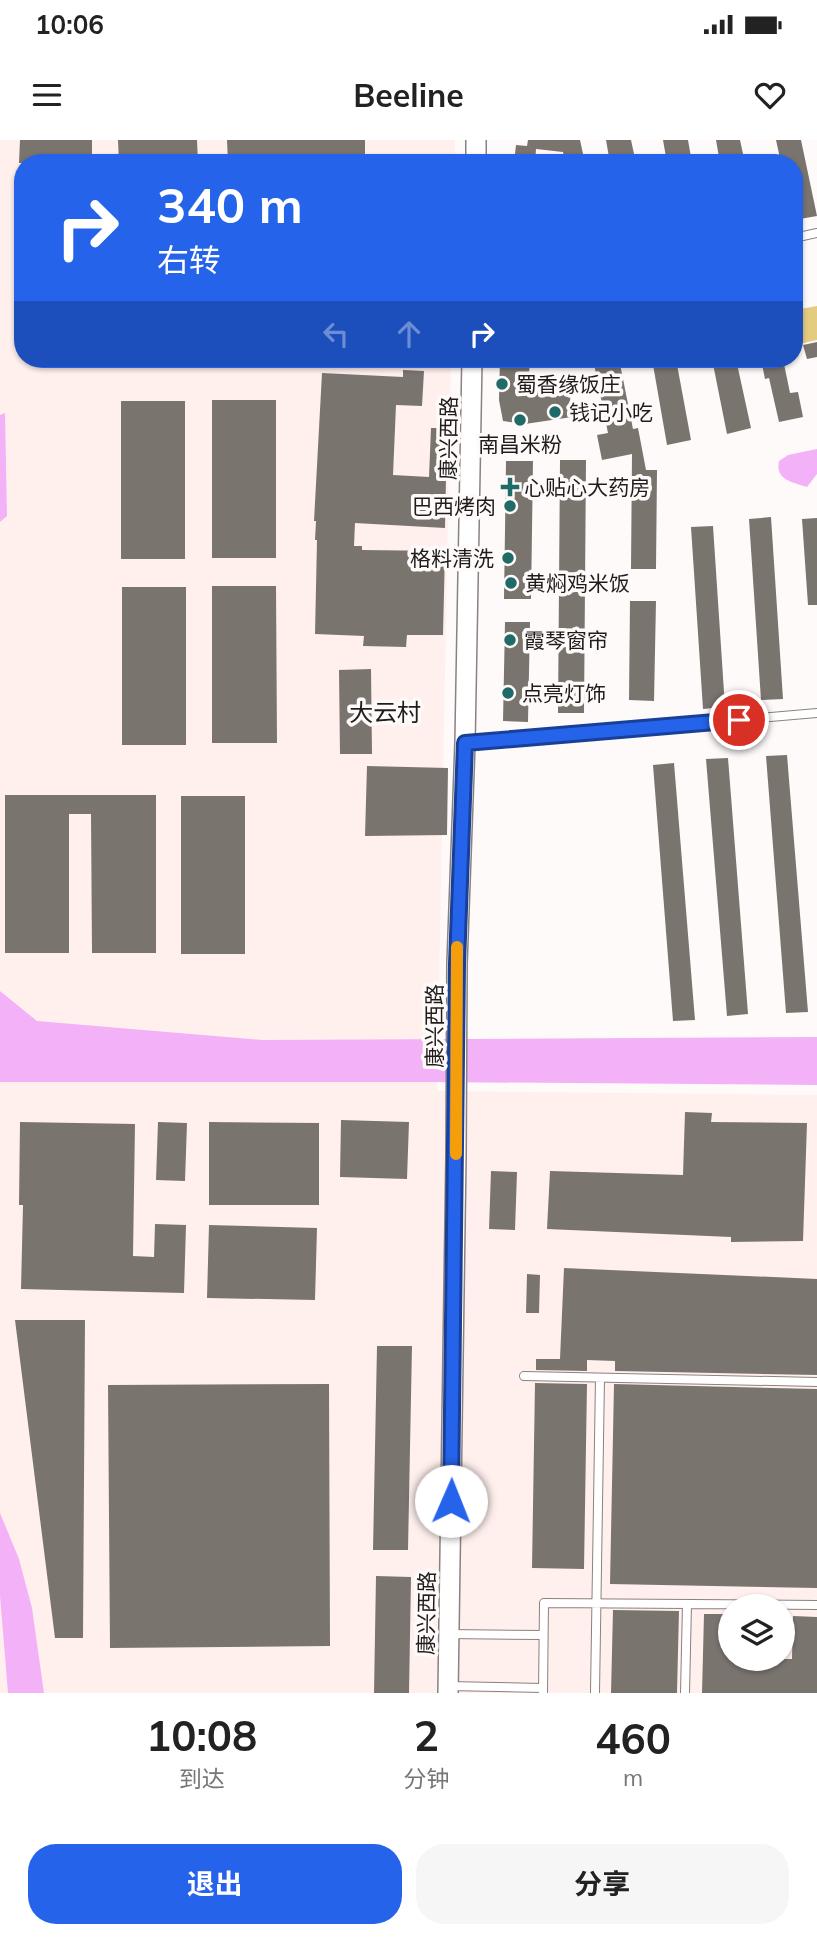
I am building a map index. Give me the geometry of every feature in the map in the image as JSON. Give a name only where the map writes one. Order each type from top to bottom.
[{"type":"street","name":"康兴西路","points":[[448,1690],[457,964],[465,743],[472,368]]},
{"type":"lane","points":[[465,743],[817,713]]},
{"type":"lane","points":[[524,1376],[817,1382]]},
{"type":"lane","points":[[595,1693],[600,1378]]},
{"type":"lane","points":[[448,1690],[543,1691],[544,1603],[817,1605]]},
{"type":"lane","points":[[685,1693],[687,1604]]},
{"type":"lane","points":[[449,1634],[543,1635]]},
{"type":"shaded area","points":[[0,140],[455,140],[455,154],[14,154],[14,368],[451,368],[437,1091],[817,1095],[817,1693],[0,1693]]},
{"type":"shaded area","points":[[817,306],[817,340],[803,343],[803,309]]},
{"type":"shaded area","points":[[5,413],[7,516],[0,522],[0,415]]},
{"type":"shaded area","points":[[817,449],[817,474],[807,487],[790,482],[782,476],[778,467],[779,461],[788,455]]},
{"type":"shaded area","points":[[0,991],[37,1021],[262,1040],[817,1037],[817,1085],[0,1082]]},
{"type":"shaded area","points":[[0,1513],[19,1559],[32,1608],[44,1693],[8,1693],[0,1596]]},
{"type":"building","points":[[20,140],[92,140],[92,154],[19,154]]},
{"type":"building","points":[[118,140],[197,140],[198,154],[119,154]]},
{"type":"building","points":[[227,140],[365,140],[365,154],[228,154]]},
{"type":"building","points":[[528,140],[580,140],[583,154],[536,149],[536,154],[515,154],[516,145],[527,146]]},
{"type":"building","points":[[606,140],[631,140],[634,154],[608,154]]},
{"type":"building","points":[[663,140],[688,140],[690,154],[665,154]]},
{"type":"building","points":[[716,140],[740,140],[743,154],[718,154]]},
{"type":"building","points":[[776,140],[801,140],[817,216],[803,218],[803,154],[779,154]]},
{"type":"building","points":[[817,342],[817,357],[807,359],[803,345]]},
{"type":"building","points":[[500,368],[529,368],[528,390],[569,386],[572,417],[525,424],[503,421],[499,400]]},
{"type":"building","points":[[595,368],[621,368],[633,429],[638,428],[646,470],[657,470],[656,569],[631,569],[632,454],[602,460],[597,435],[608,433]]},
{"type":"building","points":[[654,368],[678,368],[691,440],[667,445]]},
{"type":"building","points":[[714,368],[738,368],[751,428],[727,434]]},
{"type":"building","points":[[763,368],[785,368],[790,393],[798,392],[803,417],[779,422],[769,378],[765,379]]},
{"type":"building","points":[[403,370],[424,371],[422,406],[396,405],[393,475],[429,477],[431,428],[447,428],[445,528],[355,523],[354,546],[362,546],[362,550],[445,551],[443,635],[407,635],[406,647],[363,646],[364,636],[315,634],[317,540],[314,521],[322,373],[403,377]]},
{"type":"building","points":[[212,400],[276,400],[276,558],[212,558]]},
{"type":"building","points":[[121,401],[185,401],[185,559],[121,559]]},
{"type":"building","points":[[560,460],[586,460],[584,713],[558,713]]},
{"type":"building","points":[[506,461],[533,461],[531,599],[504,599]]},
{"type":"building","points":[[771,517],[783,699],[761,700],[749,519]]},
{"type":"building","points":[[817,518],[817,605],[808,605],[802,519]]},
{"type":"building","points":[[713,526],[725,707],[703,709],[691,527]]},
{"type":"building","points":[[212,586],[276,586],[277,743],[212,743]]},
{"type":"building","points":[[122,587],[186,587],[186,745],[122,745]]},
{"type":"building","points":[[630,601],[656,601],[654,701],[629,700]]},
{"type":"building","points":[[505,622],[530,622],[528,722],[503,721]]},
{"type":"building","points":[[371,669],[372,754],[340,754],[339,670]]},
{"type":"building","points":[[787,755],[808,1012],[786,1013],[766,756]]},
{"type":"building","points":[[728,758],[748,1014],[727,1016],[706,759]]},
{"type":"building","points":[[674,763],[695,1020],[673,1021],[653,765]]},
{"type":"building","points":[[367,766],[448,768],[447,835],[365,836]]},
{"type":"building","points":[[5,795],[156,795],[156,953],[92,953],[91,814],[69,814],[69,953],[5,953]]},
{"type":"building","points":[[181,796],[245,796],[245,954],[181,954]]},
{"type":"building","points":[[685,1112],[712,1113],[711,1122],[807,1123],[803,1241],[731,1242],[731,1237],[547,1229],[550,1171],[683,1175]]},
{"type":"building","points":[[341,1120],[409,1122],[407,1179],[340,1177]]},
{"type":"building","points":[[20,1122],[135,1124],[133,1256],[154,1257],[155,1224],[186,1225],[184,1293],[21,1289],[23,1205],[19,1205]]},
{"type":"building","points":[[158,1122],[187,1123],[185,1181],[156,1180]]},
{"type":"building","points":[[209,1122],[319,1123],[319,1205],[209,1205]]},
{"type":"building","points":[[491,1171],[517,1172],[515,1230],[489,1229]]},
{"type":"building","points":[[209,1225],[317,1228],[315,1300],[207,1298]]},
{"type":"building","points":[[564,1268],[817,1279],[817,1375],[615,1371],[615,1361],[587,1360],[587,1371],[536,1370],[536,1359],[560,1359]]},
{"type":"building","points":[[527,1274],[540,1275],[539,1313],[526,1313]]},
{"type":"building","points":[[15,1320],[85,1320],[83,1638],[55,1638]]},
{"type":"building","points":[[377,1346],[412,1346],[408,1550],[373,1550]]},
{"type":"building","points":[[535,1383],[587,1384],[584,1569],[532,1568]]},
{"type":"building","points":[[329,1384],[330,1646],[110,1648],[108,1385]]},
{"type":"building","points":[[614,1384],[817,1389],[817,1588],[610,1584]]},
{"type":"building","points":[[376,1576],[411,1577],[409,1693],[374,1693]]},
{"type":"building","points":[[613,1610],[679,1611],[677,1693],[611,1693]]},
{"type":"building","points":[[704,1614],[718,1614],[718,1671],[795,1671],[795,1616],[817,1617],[817,1693],[702,1693]]},
{"type":"slow traffic","points":[[456,1154],[457,947]]},
{"type":"place","name":"蜀香缘饭庄","points":[[502,384]]},
{"type":"place","name":"钱记小吃","points":[[555,412]]},
{"type":"place","name":"南昌米粉","points":[[520,420]]},
{"type":"place","name":"心贴心大药房","points":[[510,487]]},
{"type":"place","name":"巴西烤肉","points":[[510,506]]},
{"type":"place","name":"格料清洗","points":[[508,558]]},
{"type":"place","name":"黄焖鸡米饭","points":[[511,583]]},
{"type":"place","name":"霞琴窗帘","points":[[510,640]]},
{"type":"place","name":"点亮灯饰","points":[[508,693]]},
{"type":"district","name":"大云村","points":[[385,712]]},
{"type":"route","points":[[451,1501],[457,964],[465,743],[739,720]]}]
